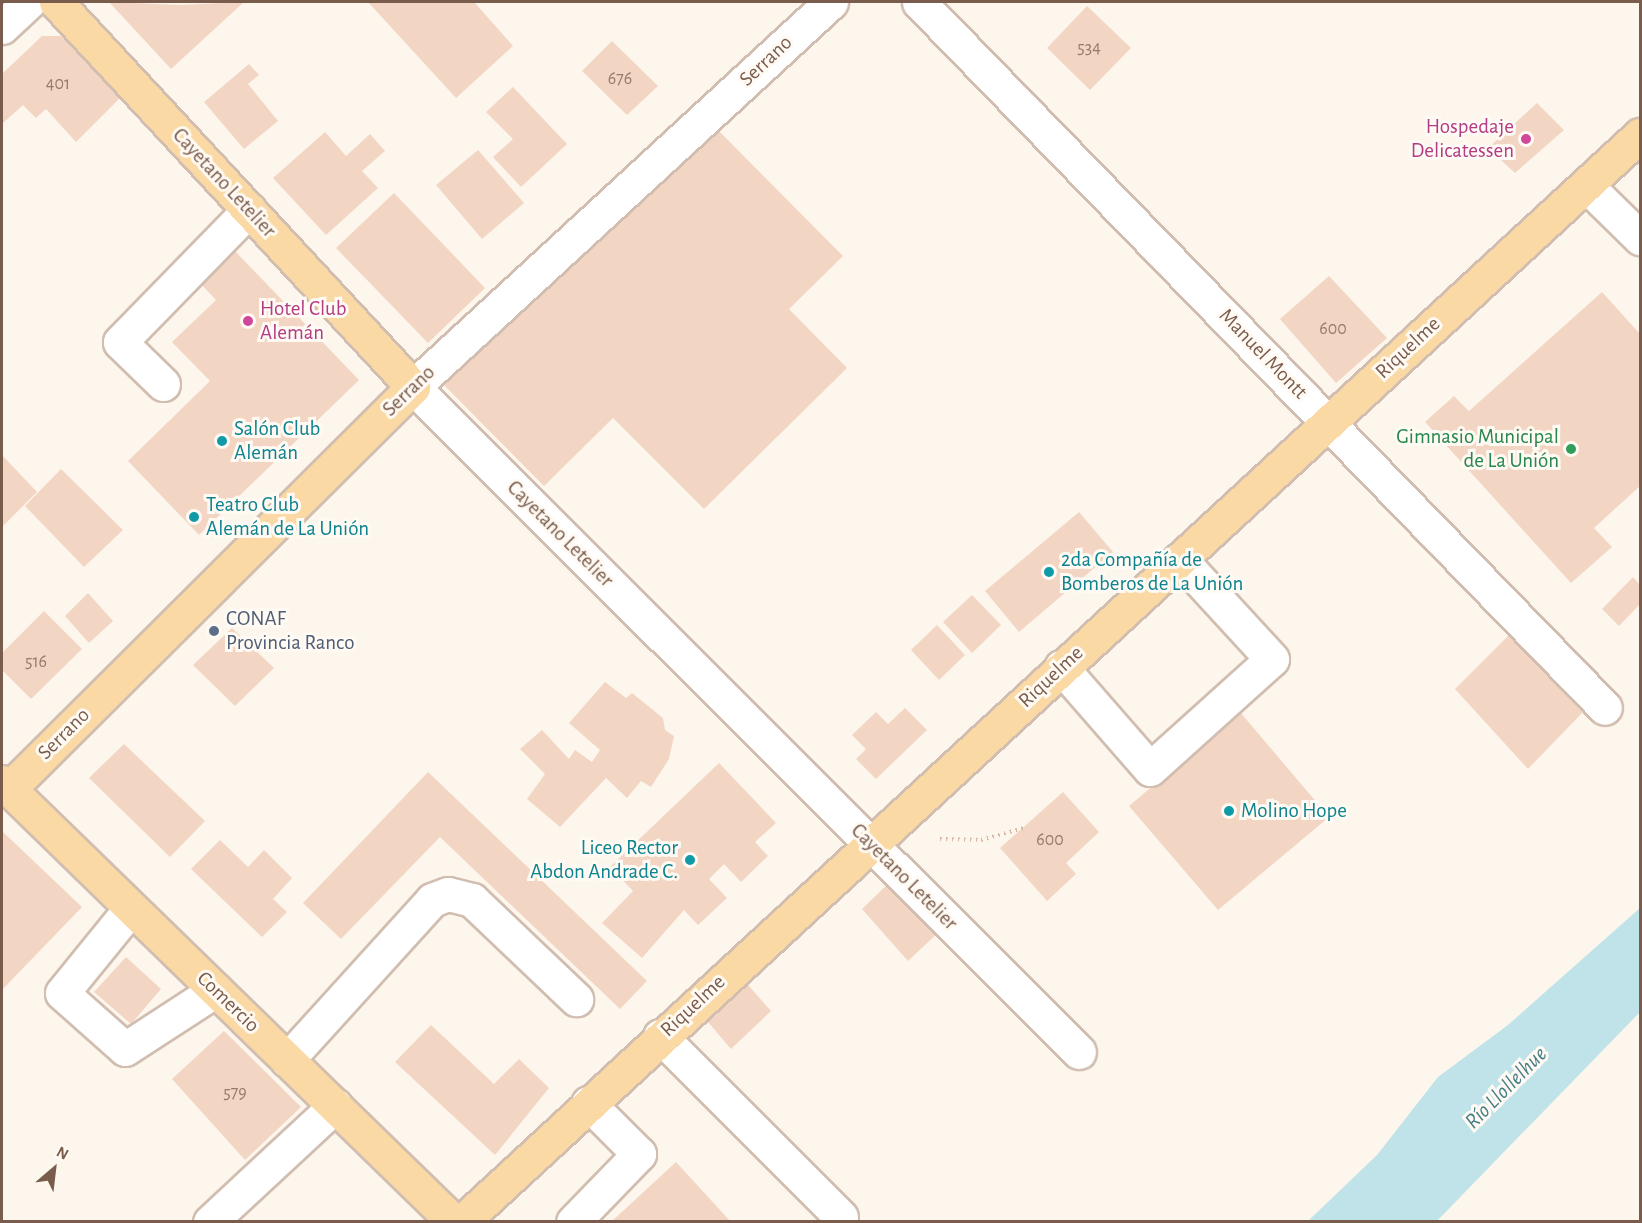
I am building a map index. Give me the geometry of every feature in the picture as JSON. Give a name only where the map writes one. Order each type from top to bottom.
[{"type":"main road","name":"Cayetano Letelier","points":[[56,2],[412,387]]},
{"type":"main road","name":"Riquelme","points":[[462,1221],[660,1036],[1641,135]]},
{"type":"main road","name":"Serrano","points":[[4,789],[412,387]]},
{"type":"main road","name":"Comercio","points":[[4,789],[131,908],[454,1221]]},
{"type":"street","points":[[2,27],[29,2]]},
{"type":"street","name":"Serrano","points":[[412,387],[831,2]]},
{"type":"street","name":"Manuel Montt","points":[[919,2],[1329,421],[1605,708]]},
{"type":"street","points":[[1586,185],[1641,238]]},
{"type":"street","points":[[163,384],[120,342],[249,210]]},
{"type":"street","name":"Cayetano Letelier","points":[[412,387],[1079,1052]]},
{"type":"street","points":[[1062,667],[1150,769],[1272,659],[1180,559]]},
{"type":"street","points":[[287,1060],[432,900],[448,894],[472,900],[576,999]]},
{"type":"street","points":[[131,908],[62,993],[125,1049],[216,990]]},
{"type":"street","points":[[660,1036],[840,1217]]},
{"type":"street","points":[[573,1221],[639,1154],[588,1103]]},
{"type":"street","points":[[210,1221],[335,1106]]},
{"type":"path","points":[[940,840],[981,840],[1023,828]]},
{"type":"water","name":"Río Llollelhue","points":[[1640,908],[1640,1012],[1437,1221],[1308,1221],[1377,1155],[1438,1077],[1508,1025]]},
{"type":"building","points":[[109,2],[179,5],[244,2],[171,69]]},
{"type":"building","points":[[368,2],[474,2],[513,46],[456,98]]},
{"type":"building","points":[[1087,6],[1131,48],[1090,90],[1047,48]]},
{"type":"building","points":[[42,36],[66,36],[124,94],[76,142],[46,109],[36,118],[23,105],[2,124],[2,74]]},
{"type":"building","points":[[612,41],[658,86],[627,115],[582,71]]},
{"type":"building","points":[[249,64],[259,75],[248,84],[278,121],[244,149],[204,102]]},
{"type":"building","points":[[513,87],[567,144],[521,187],[493,157],[513,139],[486,112]]},
{"type":"building","name":"Hospedaje Delicatessen","points":[[1537,103],[1564,130],[1515,173],[1488,148]]},
{"type":"building","points":[[711,123],[843,256],[789,309],[847,368],[704,509],[613,418],[544,486],[444,385]]},
{"type":"building","points":[[325,132],[346,156],[370,134],[385,151],[362,171],[378,188],[326,235],[273,178]]},
{"type":"building","points":[[478,150],[524,203],[482,239],[436,185]]},
{"type":"building","points":[[394,193],[485,288],[428,343],[336,248]]},
{"type":"building","points":[[234,250],[359,380],[199,535],[128,461],[210,381],[172,342],[216,300],[200,283]]},
{"type":"building","points":[[1329,276],[1387,338],[1336,383],[1280,319]]},
{"type":"building","name":"Gimnasio Municipal de La Unión","points":[[1602,292],[1640,334],[1640,486],[1594,528],[1612,547],[1571,583],[1425,422],[1454,396],[1469,411]]},
{"type":"building","points":[[2,455],[37,492],[2,527]]},
{"type":"building","points":[[61,469],[123,530],[84,567],[25,506]]},
{"type":"building","name":"2da Compañía de Bomberos de La Unión","points":[[1079,512],[1113,552],[1019,632],[985,591]]},
{"type":"building","points":[[1633,577],[1640,585],[1640,604],[1619,626],[1602,609]]},
{"type":"building","points":[[88,593],[113,621],[89,643],[65,616]]},
{"type":"building","points":[[972,595],[1001,625],[972,653],[943,622]]},
{"type":"building","points":[[44,611],[82,649],[31,699],[2,670],[2,653]]},
{"type":"building","points":[[937,625],[965,655],[939,680],[911,650]]},
{"type":"building","points":[[232,628],[274,668],[235,706],[193,665]]},
{"type":"building","points":[[1509,635],[1583,712],[1528,769],[1455,689]]},
{"type":"building","points":[[605,682],[626,698],[632,693],[663,718],[665,730],[674,736],[669,759],[651,787],[641,781],[627,798],[606,778],[560,827],[527,799],[545,774],[520,749],[542,730],[569,759],[575,750],[592,762],[600,750],[569,723]]},
{"type":"building","points":[[905,708],[927,730],[876,779],[856,759],[866,749],[852,735],[876,712],[888,724]]},
{"type":"building","name":"Molino Hope","points":[[1240,712],[1329,817],[1218,910],[1129,806]]},
{"type":"building","points":[[124,744],[205,821],[170,857],[89,778]]},
{"type":"building","name":"Liceo Rector Abdon Andrade C.","points":[[719,763],[776,823],[755,842],[768,856],[741,882],[724,864],[709,879],[727,898],[698,925],[684,910],[642,958],[602,923],[633,891],[610,867]]},
{"type":"building","points":[[428,772],[647,981],[620,1009],[440,837],[341,939],[303,903]]},
{"type":"building","points":[[1063,792],[1099,832],[1066,863],[1076,874],[1047,901],[1000,848]]},
{"type":"building","points":[[2,833],[82,907],[2,990]]},
{"type":"building","points":[[220,840],[248,867],[264,850],[292,878],[273,899],[287,912],[262,937],[191,869]]},
{"type":"building","points":[[892,880],[940,931],[908,961],[862,909]]},
{"type":"building","points":[[126,957],[161,989],[131,1024],[94,992]]},
{"type":"building","points":[[748,985],[771,1011],[731,1049],[708,1022]]},
{"type":"building","points":[[431,1025],[494,1084],[519,1059],[549,1088],[495,1155],[395,1062]]},
{"type":"building","points":[[224,1031],[301,1107],[245,1160],[172,1079]]},
{"type":"building","points":[[676,1162],[731,1222],[611,1222]]},
{"type":"place","name":"Hospedaje Delicatessen","points":[[1526,139]]},
{"type":"place","name":"Hotel Club Alemán","points":[[248,321]]},
{"type":"place","name":"Salón Club Alemán","points":[[222,441]]},
{"type":"place","name":"Gimnasio Municipal de La Unión","points":[[1571,449]]},
{"type":"place","name":"Teatro Club Alemán de La Unión","points":[[194,517]]},
{"type":"place","name":"2da Compañía de Bomberos de La Unión","points":[[1049,572]]},
{"type":"place","name":"CONAF Provincia Ranco","points":[[214,631]]},
{"type":"place","name":"Molino Hope","points":[[1229,811]]},
{"type":"place","name":"Liceo Rector Abdon Andrade C.","points":[[690,860]]}]
